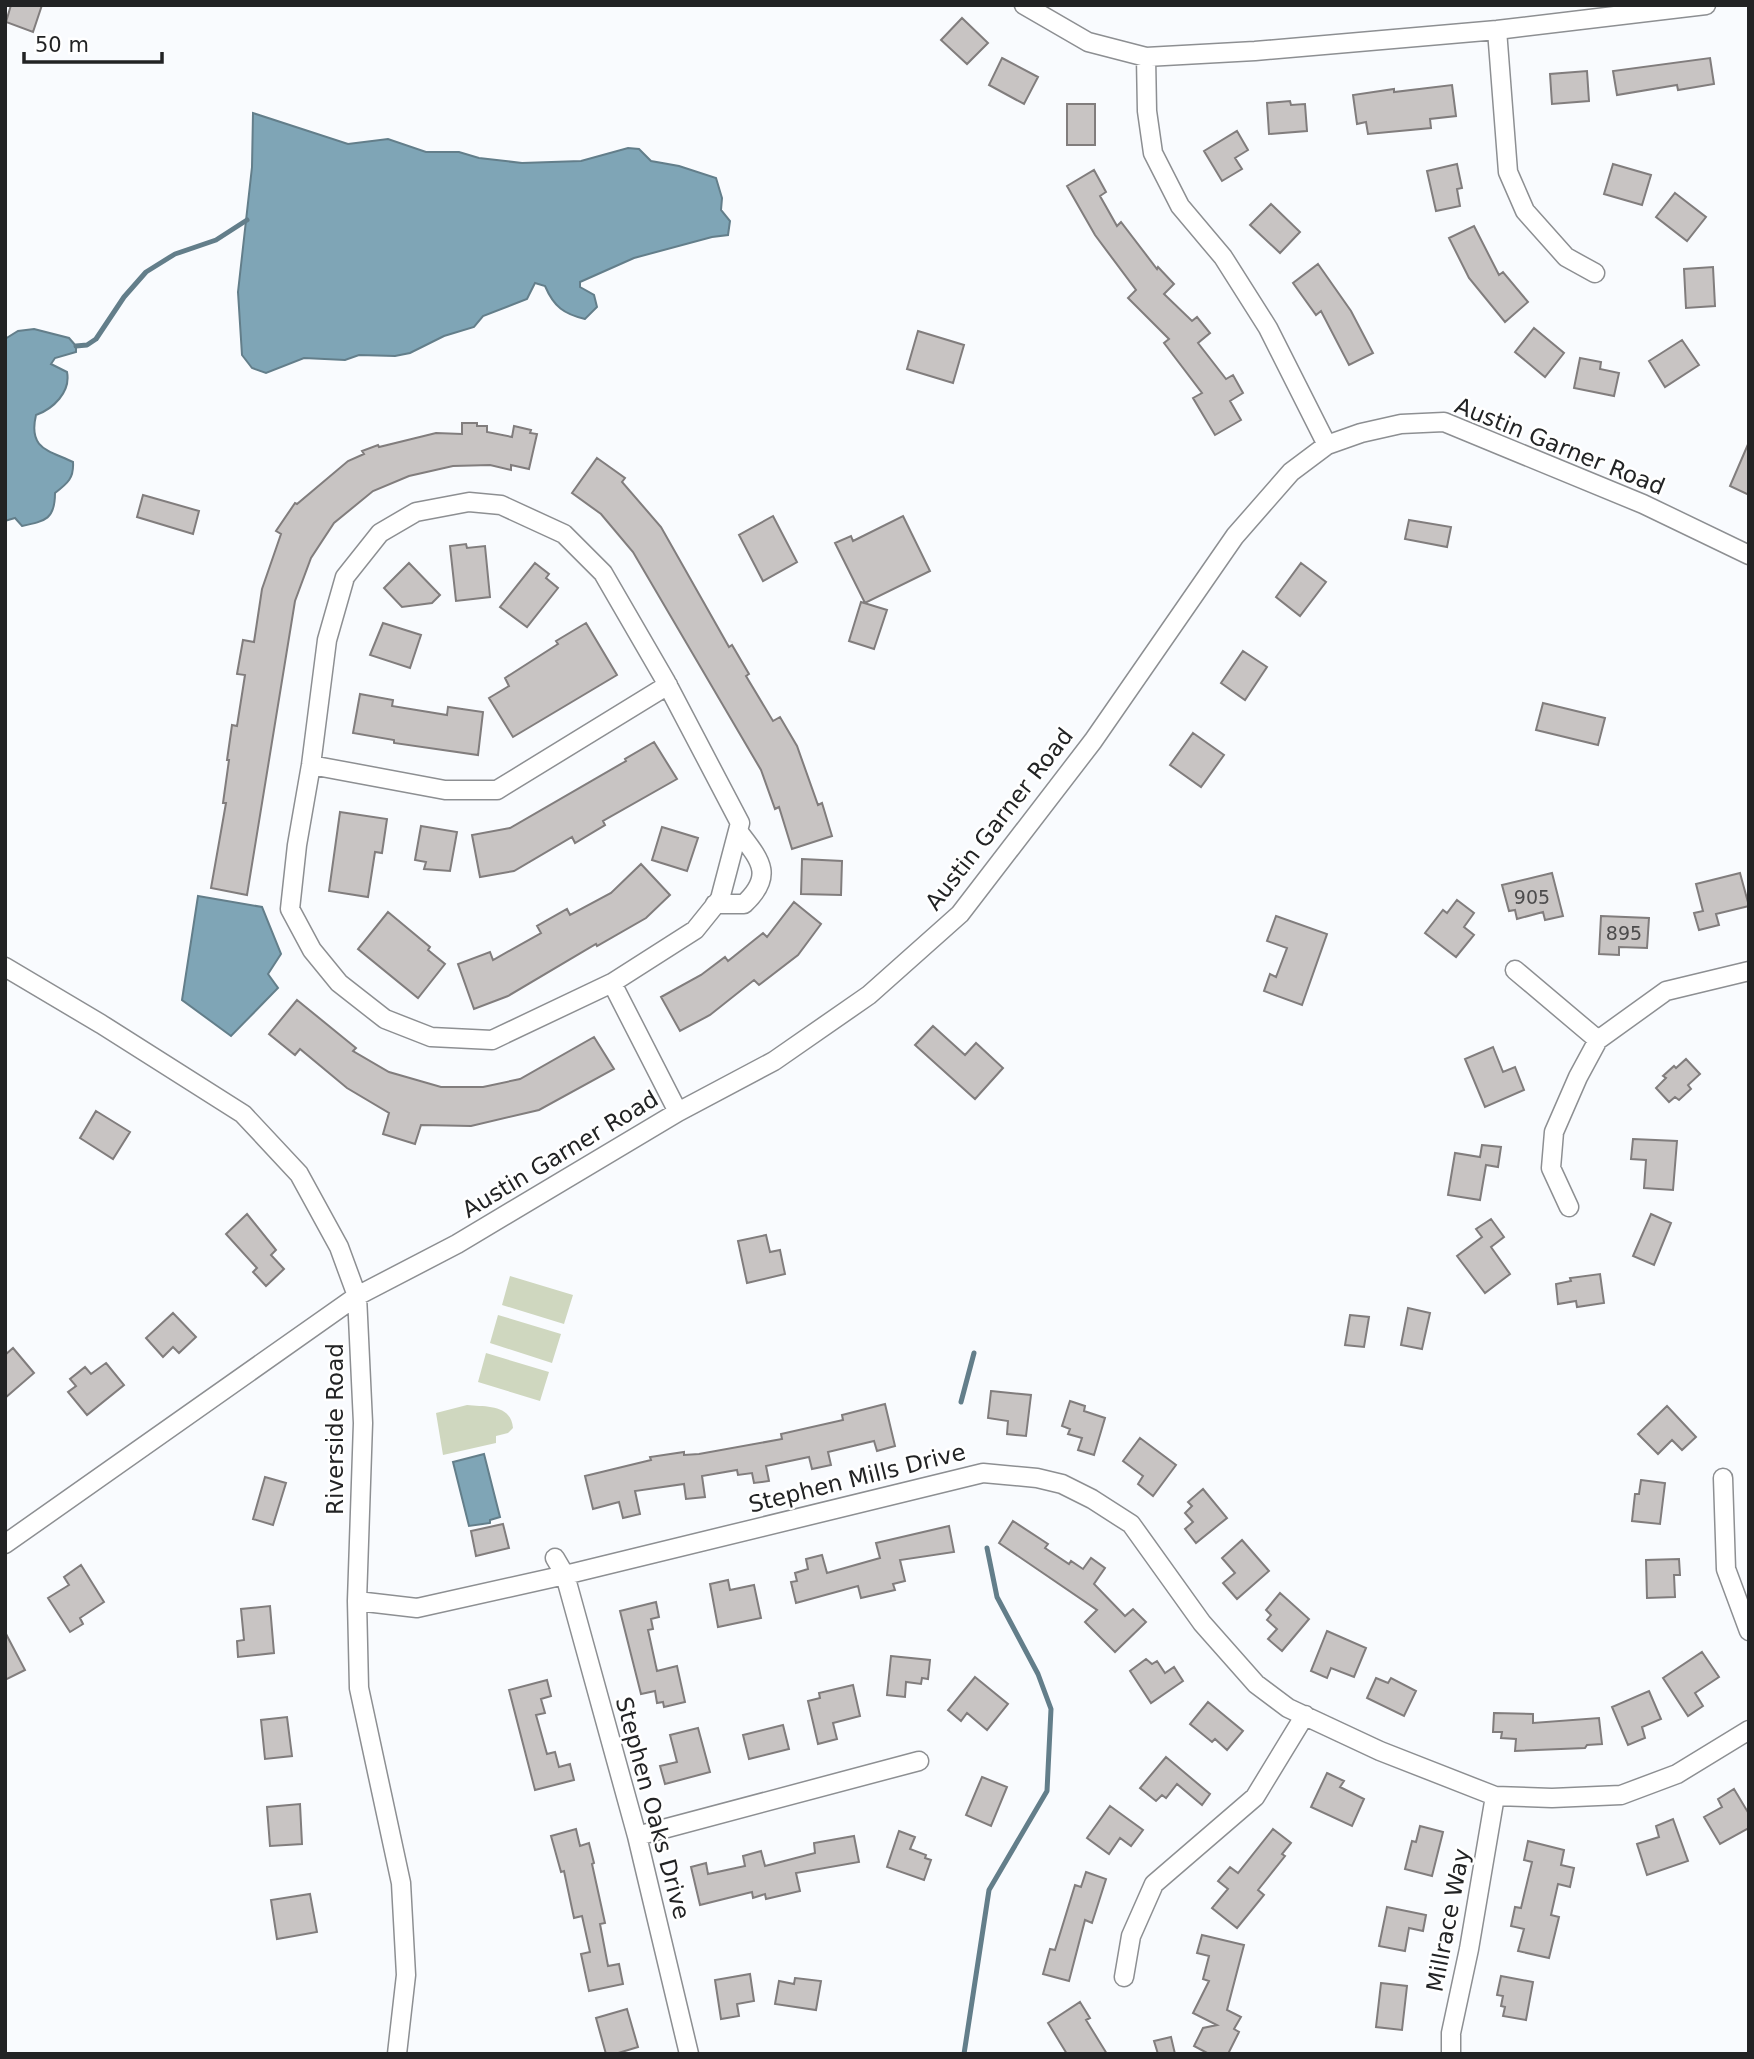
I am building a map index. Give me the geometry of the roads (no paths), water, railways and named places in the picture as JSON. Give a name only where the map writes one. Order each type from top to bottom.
[{"type":"street","points":[[1024,5],[1088,43],[1146,57],[1255,51],[1497,30],[1706,5]]},
{"type":"street","points":[[1497,30],[1508,172],[1525,211],[1566,257],[1595,273]]},
{"type":"street","points":[[1146,57],[1147,111],[1153,153],[1180,206],[1223,257],[1268,328],[1327,445]]},
{"type":"street","name":"Austin Garner Road","points":[[5,1544],[357,1296],[457,1244],[678,1112],[774,1061],[869,995],[960,914],[1093,741],[1235,536],[1291,472],[1327,445],[1361,433],[1401,424],[1444,422],[1643,504],[1749,555]]},
{"type":"street","points":[[469,502],[501,505],[564,534],[603,573],[668,685],[740,823],[720,899],[695,930],[612,983],[492,1040],[431,1037],[385,1018],[332,975],[312,950],[290,909],[297,845],[312,765],[327,640],[345,577],[380,533],[415,512],[469,502]]},
{"type":"street","points":[[312,765],[445,790],[498,790],[668,685]]},
{"type":"street","points":[[715,904],[744,904],[758,891],[762,869],[754,852],[738,831]]},
{"type":"street","name":"Riverside Road","points":[[5,967],[243,1114],[299,1174],[339,1247],[357,1296],[363,1423],[357,1601],[359,1688],[401,1883],[406,1975],[397,2054]]},
{"type":"street","points":[[1514,970],[1598,1040]]},
{"type":"street","points":[[1569,1207],[1551,1168],[1554,1132],[1598,1040],[1666,991],[1749,971]]},
{"type":"street","points":[[612,983],[678,1112]]},
{"type":"street","name":"Stephen Mills Drive","points":[[357,1601],[417,1608],[565,1575],[982,1473],[1037,1478],[1062,1484],[1131,1524],[1202,1623],[1256,1684],[1288,1708],[1380,1751],[1495,1796],[1552,1798],[1621,1795],[1677,1774],[1749,1730]]},
{"type":"street","points":[[1723,1478],[1726,1569],[1749,1630]]},
{"type":"street","name":"Stephen Oaks Drive","points":[[555,1558],[565,1575],[637,1836],[689,2054]]},
{"type":"street","points":[[1124,1977],[1131,1936],[1154,1884],[1255,1797],[1305,1715]]},
{"type":"street","points":[[637,1836],[919,1761]]},
{"type":"street","name":"Millrace Way","points":[[1451,2054],[1451,2034],[1469,1949],[1495,1796]]},
{"type":"water","points":[[253,113],[348,144],[388,139],[426,152],[459,152],[479,158],[522,163],[581,161],[628,148],[639,149],[651,161],[679,166],[716,178],[722,198],[721,210],[730,221],[728,235],[634,258],[580,282],[580,287],[594,295],[597,307],[585,319],[560,308],[545,286],[535,283],[527,299],[483,316],[474,327],[444,336],[410,353],[395,356],[359,355],[345,360],[304,358],[266,373],[252,368],[242,355],[238,292],[252,167]]},
{"type":"water","points":[[34,329],[69,338],[76,346],[76,352],[55,358],[51,364],[67,372],[68,379],[59,399],[49,409],[36,415],[34,426],[35,435],[42,447],[73,462],[73,468],[69,480],[55,493],[51,514],[43,520],[22,526],[15,518],[5,521],[5,339],[18,331]]},
{"type":"water","points":[[198,896],[262,907],[281,954],[268,974],[278,988],[231,1036],[182,1000]]},
{"type":"water","points":[[484,1454],[500,1517],[490,1520],[490,1523],[469,1526],[453,1462]]},
{"type":"waterway","points":[[76,346],[87,345],[96,339],[124,297],[146,272],[175,254],[216,240],[247,220]]},
{"type":"waterway","points":[[961,1402],[974,1353]]},
{"type":"waterway","points":[[964,2054],[989,1890],[1047,1791],[1051,1709],[1038,1674],[997,1597],[987,1548]]}]
